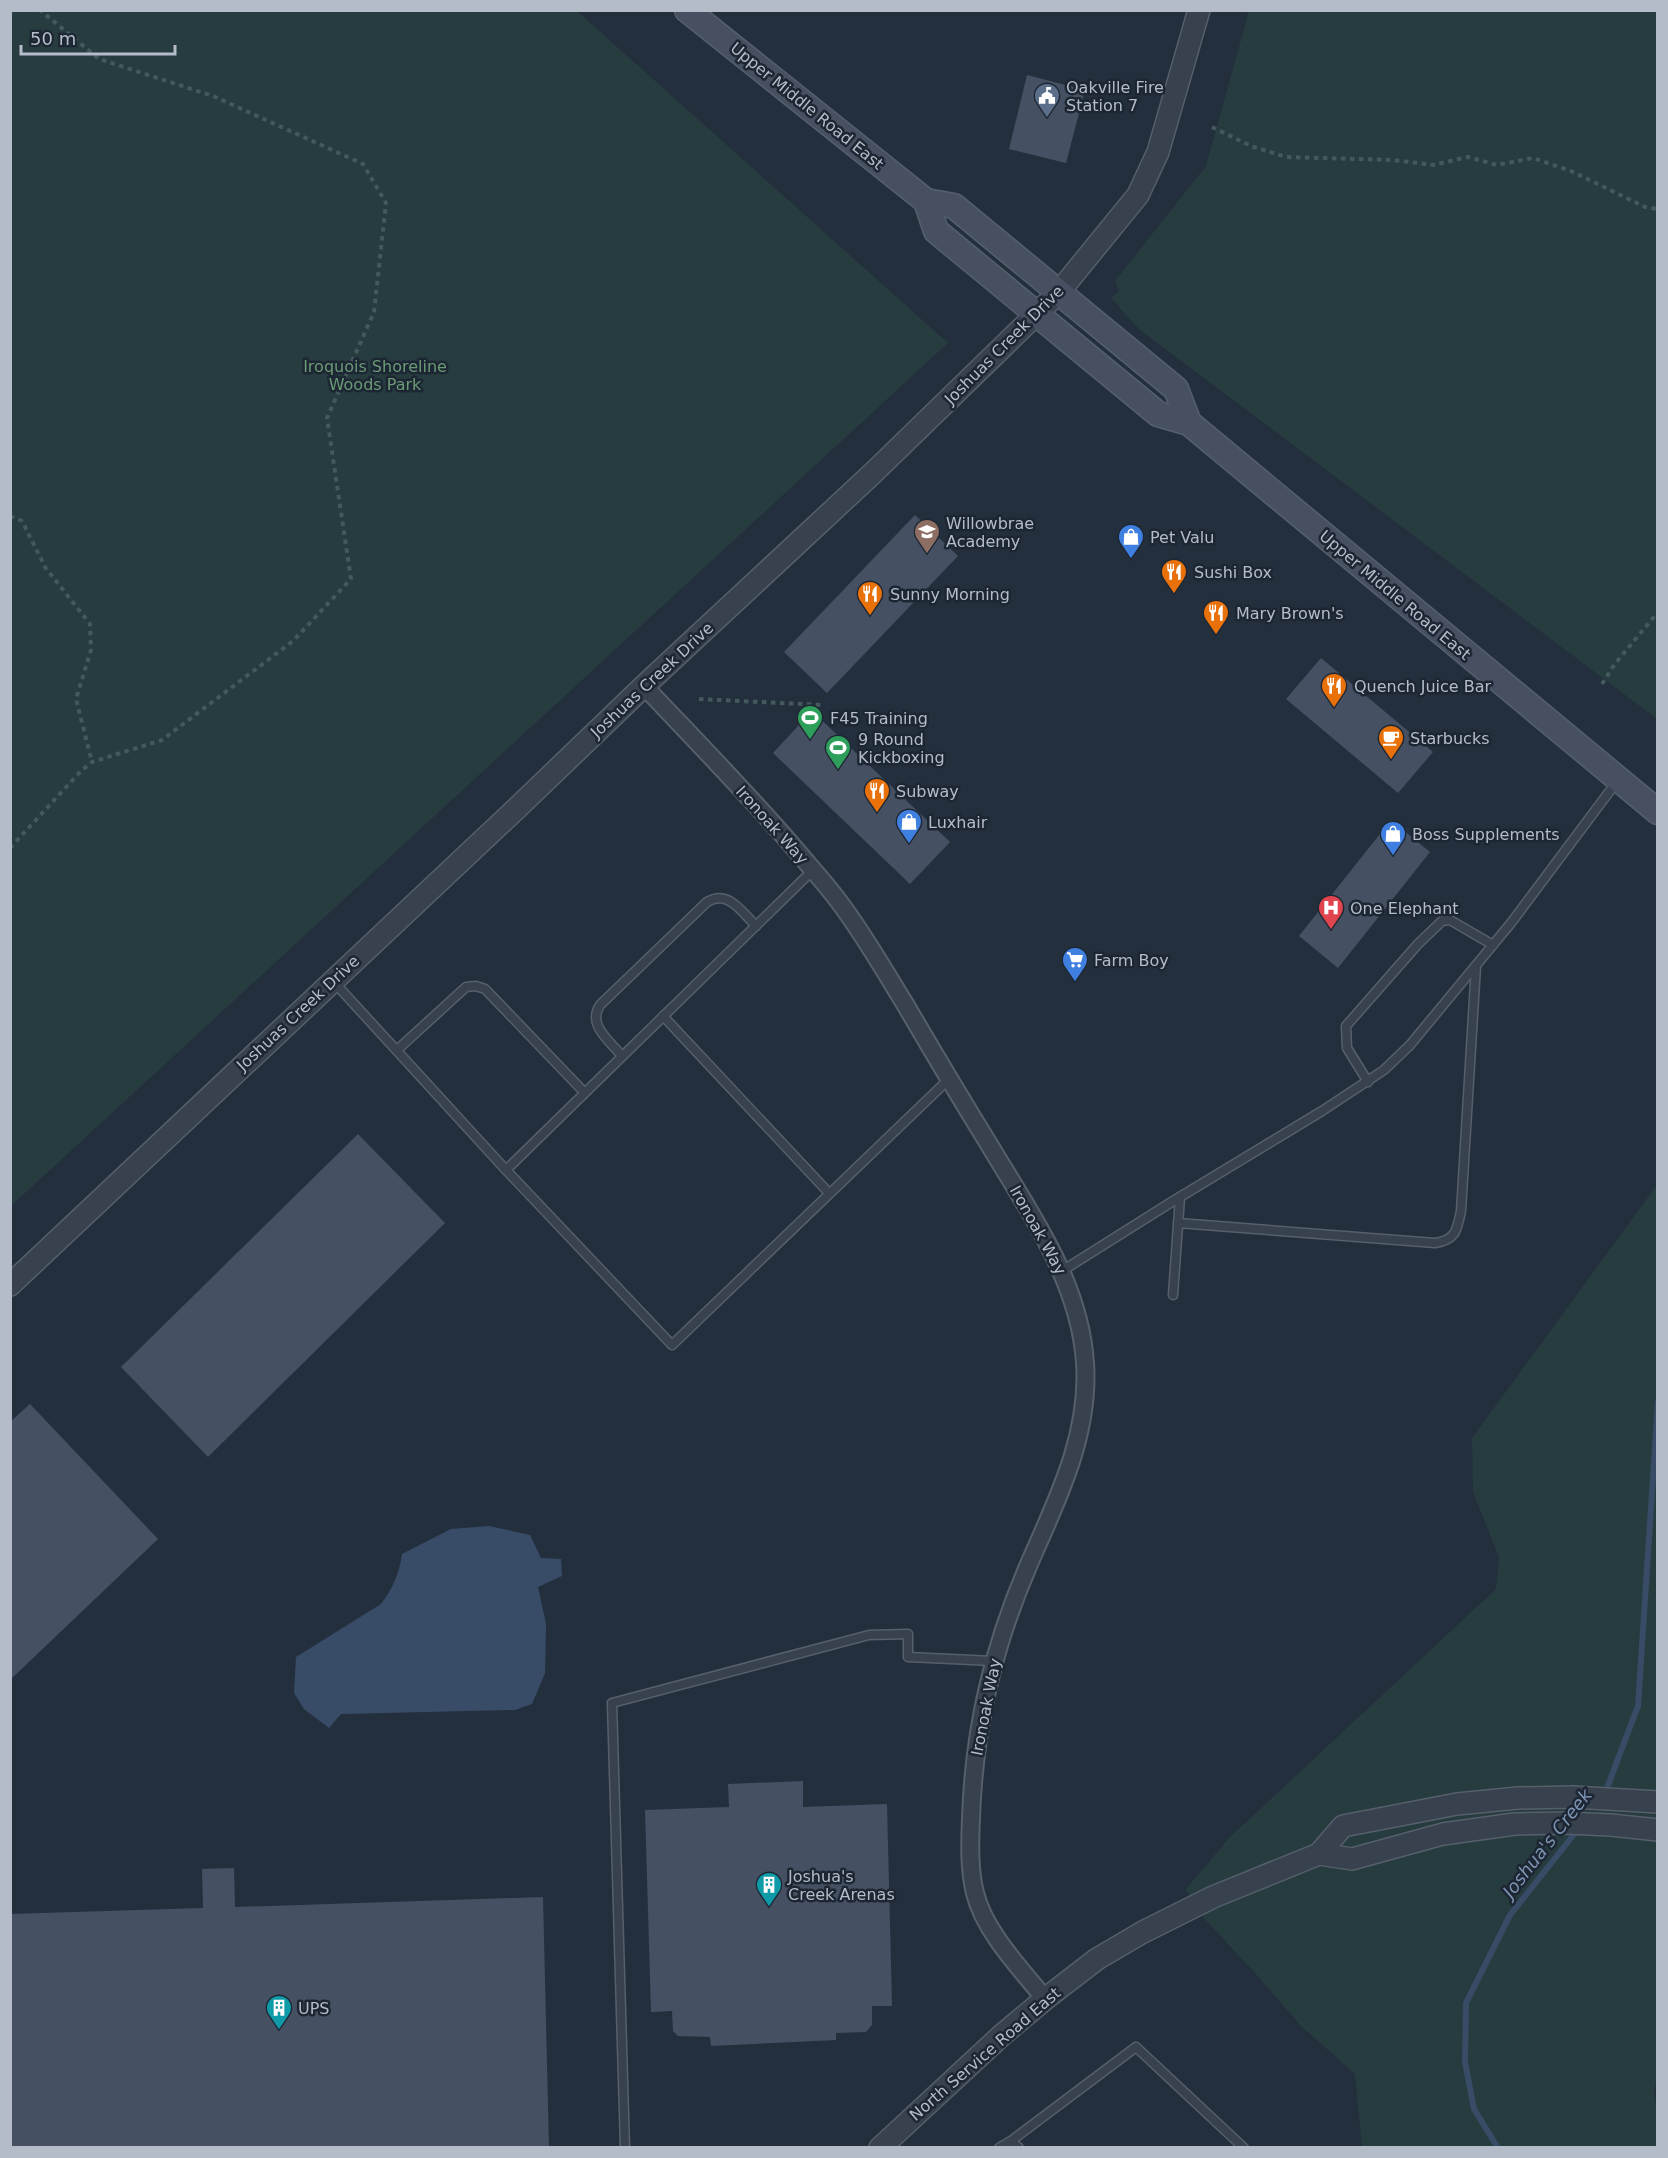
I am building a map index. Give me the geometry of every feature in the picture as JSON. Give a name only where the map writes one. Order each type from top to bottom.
[{"type":"main road","name":"Upper Middle Road East","points":[[687,10],[926,201],[954,206],[1059,292],[1176,389],[1189,423]]},
{"type":"main road","name":"Upper Middle Road East","points":[[926,201],[936,231],[1158,414],[1189,423],[1658,812]]},
{"type":"street","name":"Joshuas Creek Drive","points":[[10,1285],[873,473],[1059,292],[1138,195],[1158,152],[1199,10]]},
{"type":"street","name":"Ironoak Way","points":[[644,686],[764,813],[839,901],[950,1079],[1062,1271],[1077,1314],[1085,1364],[1085,1400],[1080,1429],[1067,1474],[1019,1588],[993,1661],[980,1721],[973,1778],[970,1856],[975,1895],[990,1927],[1045,1999]]},
{"type":"street","name":"North Service Road East","points":[[880,2148],[1002,2035],[1097,1959],[1143,1932],[1213,1897],[1319,1854],[1343,1827],[1457,1804],[1518,1798],[1573,1797],[1658,1802]]},
{"type":"street","points":[[1319,1854],[1352,1859],[1443,1834],[1515,1824],[1566,1823],[1658,1830]]},
{"type":"lane","points":[[1062,1271],[1384,1070],[1410,1045],[1493,945],[1618,779]]},
{"type":"lane","points":[[506,1170],[813,870]]},
{"type":"lane","points":[[622,1056],[596,1024],[595,1012],[600,1005],[707,902],[715,897],[732,901],[756,926]]},
{"type":"lane","points":[[1368,1082],[1347,1048],[1346,1026],[1418,944],[1442,921],[1450,920],[1493,945]]},
{"type":"lane","points":[[1178,1223],[1435,1243],[1446,1241],[1454,1234],[1461,1211],[1476,965]]},
{"type":"lane","points":[[333,981],[506,1170],[672,1345],[950,1079]]},
{"type":"lane","points":[[397,1050],[466,987],[476,986],[485,989],[584,1092]]},
{"type":"lane","points":[[663,1016],[829,1193]]},
{"type":"lane","points":[[1173,1295],[1180,1197]]},
{"type":"lane","points":[[625,2148],[612,1703],[869,1635],[908,1634],[908,1657],[993,1661]]},
{"type":"lane","points":[[999,2148],[1136,2047],[1244,2148]]},
{"type":"lane","points":[[1011,2141],[1019,2148]]},
{"type":"path","points":[[10,848],[92,762],[162,740],[293,641],[351,579],[327,418],[374,312],[386,203],[363,164],[213,96],[99,59],[40,10]]},
{"type":"path","points":[[1212,127],[1251,146],[1286,157],[1393,160],[1433,165],[1468,157],[1497,165],[1533,158],[1571,171],[1645,207],[1658,209]]},
{"type":"path","points":[[10,516],[22,522],[45,567],[90,624],[91,650],[76,699],[92,762]]},
{"type":"path","points":[[1602,684],[1614,665],[1658,612]]},
{"type":"path","points":[[699,699],[822,705]]},
{"type":"green space","name":"Iroquois Shoreline Woods Park","points":[[11,10],[577,11],[948,343],[11,1206]]},
{"type":"green space","points":[[1249,11],[1657,11],[1657,719],[1139,329],[1111,298],[1119,291],[1115,281],[1206,166]]},
{"type":"green space","points":[[1657,1185],[1658,2067],[1654,2092],[1658,2119],[1657,2147],[1362,2147],[1355,2074],[1301,2026],[1197,1911],[1186,1889],[1229,1838],[1496,1589],[1499,1557],[1473,1492],[1472,1438]]},
{"type":"water","points":[[489,1526],[530,1535],[541,1558],[561,1559],[562,1576],[538,1587],[546,1624],[545,1673],[532,1704],[515,1710],[341,1714],[329,1728],[304,1709],[294,1693],[296,1657],[381,1604],[395,1580],[402,1554],[451,1529]]},
{"type":"building","name":"Oakville Fire Station 7","points":[[1027,75],[1085,90],[1066,163],[1009,149]]},
{"type":"building","points":[[915,515],[958,556],[827,693],[784,652]]},
{"type":"building","points":[[1321,658],[1433,752],[1398,793],[1286,699]]},
{"type":"building","points":[[812,711],[950,842],[910,884],[773,753]]},
{"type":"building","points":[[1391,820],[1430,852],[1338,968],[1299,936]]},
{"type":"building","points":[[358,1134],[445,1223],[208,1457],[121,1367]]},
{"type":"building","points":[[30,1404],[158,1539],[10,1680],[10,1422]]},
{"type":"building","name":"Joshua's Creek Arenas","points":[[803,1781],[803,1807],[887,1804],[892,2006],[872,2006],[872,2025],[866,2032],[836,2033],[836,2040],[711,2046],[710,2037],[678,2036],[673,2031],[672,2011],[651,2012],[645,1810],[729,1807],[728,1784]]},
{"type":"building","name":"UPS","points":[[234,1868],[235,1907],[543,1897],[549,2148],[10,2148],[10,1914],[203,1908],[202,1869]]},
{"type":"waterway","name":"Joshua's Creek","points":[[1604,1796],[1638,1706],[1658,1402]]},
{"type":"waterway","name":"Joshua's Creek","points":[[1498,2148],[1474,2109],[1465,2062],[1466,2003],[1510,1915],[1579,1828]]},
{"type":"place","name":"Oakville Fire Station 7","points":[[1047,119]]},
{"type":"place","name":"Willowbrae Academy","points":[[927,555]]},
{"type":"place","name":"Pet Valu","points":[[1131,560]]},
{"type":"place","name":"Sushi Box","points":[[1174,595]]},
{"type":"place","name":"Sunny Morning","points":[[870,617]]},
{"type":"place","name":"Mary Brown's","points":[[1216,636]]},
{"type":"place","name":"Quench Juice Bar","points":[[1334,709]]},
{"type":"place","name":"F45 Training","points":[[810,741]]},
{"type":"place","name":"Starbucks","points":[[1391,761]]},
{"type":"place","name":"9 Round Kickboxing","points":[[838,771]]},
{"type":"place","name":"Subway","points":[[877,814]]},
{"type":"place","name":"Luxhair","points":[[909,845]]},
{"type":"place","name":"Boss Supplements","points":[[1393,857]]},
{"type":"place","name":"One Elephant","points":[[1331,931]]},
{"type":"place","name":"Farm Boy","points":[[1075,983]]},
{"type":"place","name":"Joshua's Creek Arenas","points":[[769,1908]]},
{"type":"place","name":"UPS","points":[[279,2031]]}]
